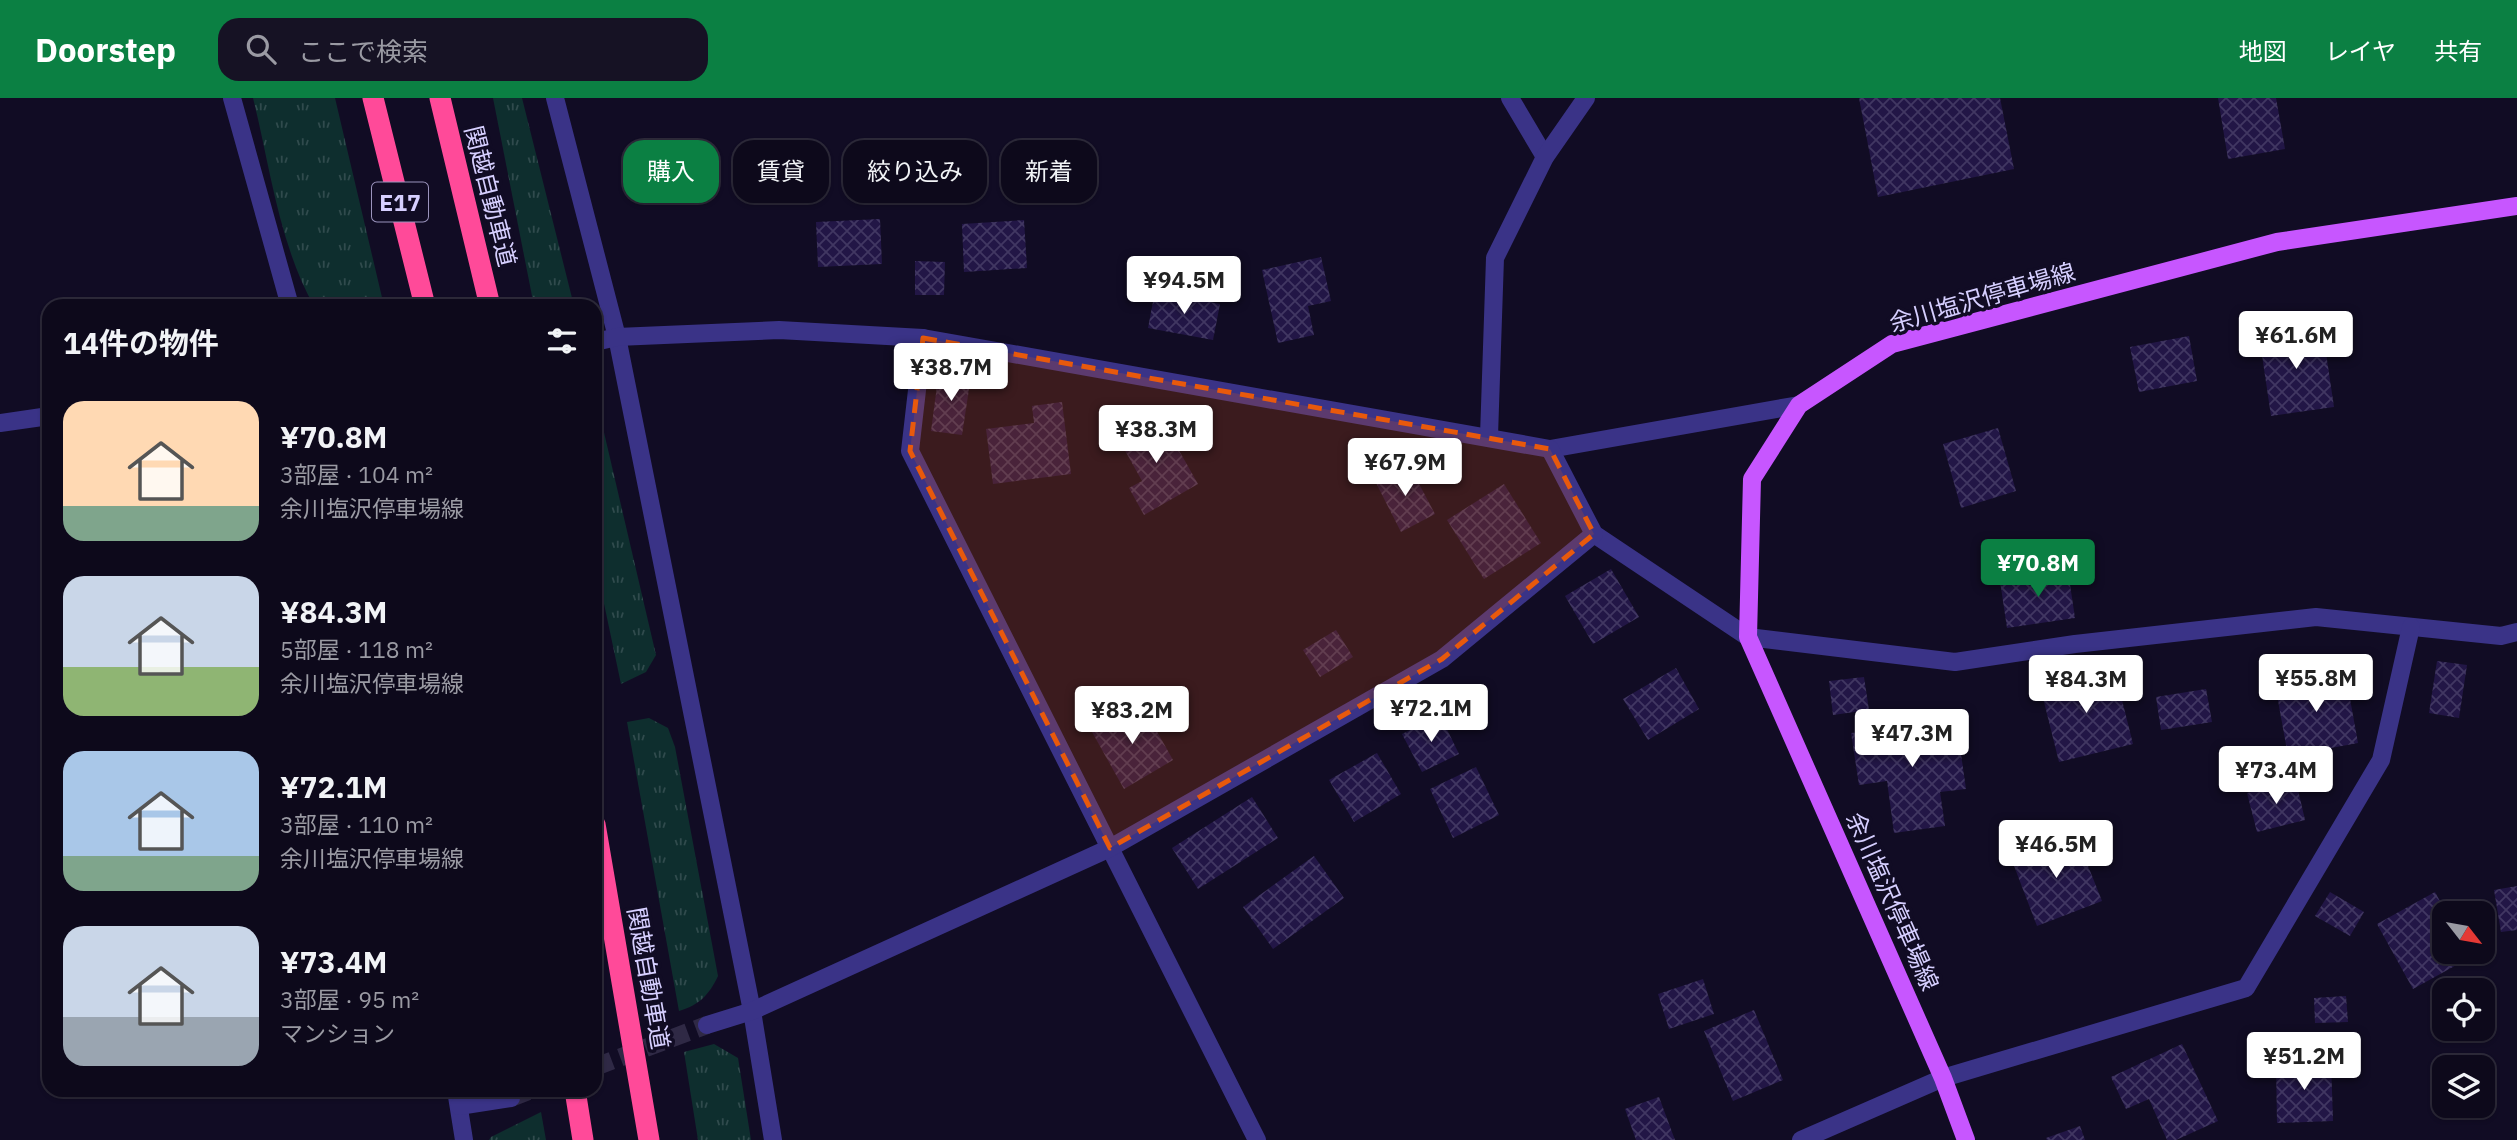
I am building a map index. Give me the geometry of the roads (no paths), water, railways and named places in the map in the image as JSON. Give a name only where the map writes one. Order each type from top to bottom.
[{"type":"highway","name":"E17","points":[[373,98],[423,299]]},
{"type":"highway","name":"関越自動車道","points":[[440,98],[488,299]]},
{"type":"highway","name":"関越自動車道","points":[[602,865],[649,1140]]},
{"type":"highway","points":[[576,1097],[583,1140]]},
{"type":"main road","name":"余川塩沢停車場線","points":[[1966,1140],[1943,1078],[1748,637],[1752,479],[1799,405],[1892,344],[2277,242],[2517,206]]},
{"type":"street","points":[[232,98],[288,299]]},
{"type":"street","points":[[555,98],[617,337],[752,1012],[773,1140]]},
{"type":"street","points":[[1510,98],[1545,157]]},
{"type":"street","points":[[1489,436],[1495,258],[1545,157],[1586,98]]},
{"type":"street","points":[[602,340],[617,337],[779,330],[923,338],[1489,436],[1550,449],[1799,405]]},
{"type":"street","points":[[923,338],[910,451],[1258,1140]]},
{"type":"street","points":[[0,423],[42,417]]},
{"type":"street","points":[[1550,449],[1594,534],[1748,637],[1955,662],[2316,617],[2501,636],[2517,632]]},
{"type":"street","points":[[707,1025],[752,1012],[1110,848],[1442,659],[1594,534]]},
{"type":"street","points":[[1801,1140],[1943,1078],[2246,988],[2381,760],[2411,627]]},
{"type":"street","points":[[464,1140],[458,1098],[510,1098]]},
{"type":"tunnel","points":[[602,1064],[707,1025]]}]
